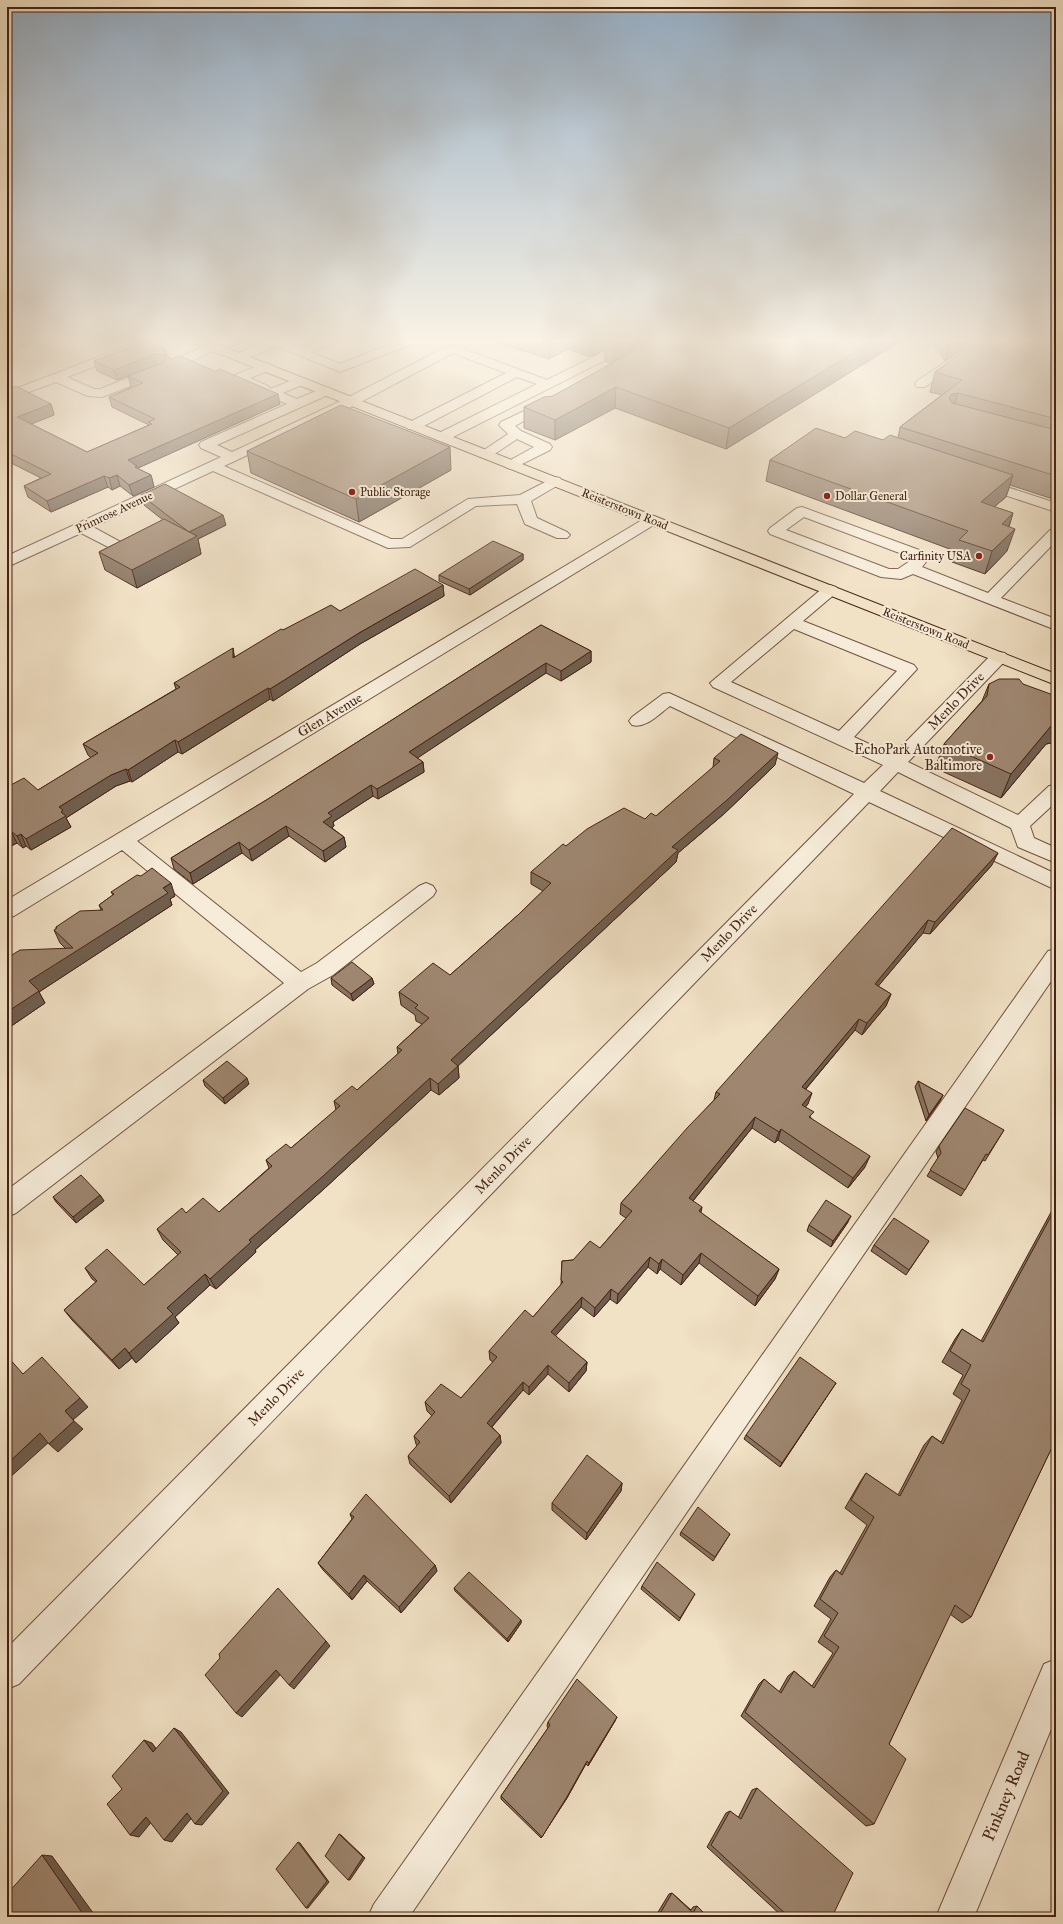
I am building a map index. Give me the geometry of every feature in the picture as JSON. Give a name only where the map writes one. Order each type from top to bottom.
[{"type":"main road","name":"Reisterstown Road","points":[[420,429],[1055,678]]},
{"type":"street","points":[[232,457],[206,445],[242,429]]},
{"type":"street","name":"Primrose Avenue","points":[[7,562],[292,429]]},
{"type":"street","points":[[442,437],[458,429]]},
{"type":"street","points":[[509,429],[516,434],[545,447],[512,465]]},
{"type":"street","points":[[485,454],[516,434]]},
{"type":"street","points":[[213,466],[388,543],[404,544],[473,502],[524,499],[555,481]]},
{"type":"street","points":[[968,478],[1056,508]]},
{"type":"street","points":[[524,499],[530,521],[562,536]]},
{"type":"street","points":[[912,568],[918,562],[917,554],[802,510],[774,531],[887,574],[900,574],[912,568],[1056,625]]},
{"type":"street","name":"Glen Avenue","points":[[7,910],[652,520]]},
{"type":"street","points":[[81,528],[121,548]]},
{"type":"street","points":[[991,599],[1055,533]]},
{"type":"street","points":[[830,590],[719,683],[895,763],[1020,824],[1025,842],[1056,856]]},
{"type":"street","points":[[792,622],[908,669],[842,739]]},
{"type":"street","name":"Menlo Drive","points":[[7,1672],[999,657]]},
{"type":"street","points":[[638,721],[669,698],[1056,884]]},
{"type":"street","points":[[1020,824],[1056,791]]},
{"type":"street","points":[[123,840],[300,983]]},
{"type":"street","points":[[7,1205],[300,983],[325,969],[426,891]]},
{"type":"street","points":[[387,1917],[1056,957]]},
{"type":"street","name":"Pinkney Road","points":[[955,1917],[1056,1676]]},
{"type":"building","points":[[7,429],[41,429],[87,452],[141,429],[199,429],[128,460],[137,466],[135,467],[151,475],[129,485],[117,475],[109,478],[104,476],[47,501],[24,486],[51,474],[7,452]]},
{"type":"building","points":[[292,429],[403,429],[450,447],[356,499],[247,451]]},
{"type":"building","points":[[815,429],[845,438],[855,431],[883,440],[890,435],[1013,475],[981,502],[1013,513],[1002,524],[1015,529],[992,551],[959,540],[968,531],[770,460]]},
{"type":"building","points":[[906,429],[1056,430],[1056,476]]},
{"type":"building","points":[[165,484],[223,515],[189,532],[141,495]]},
{"type":"building","points":[[164,519],[197,536],[132,570],[99,552]]},
{"type":"building","points":[[493,541],[523,554],[469,589],[439,575]]},
{"type":"building","points":[[415,569],[443,585],[359,633],[270,689],[268,688],[178,742],[175,740],[128,770],[126,769],[111,775],[59,807],[63,810],[61,812],[66,816],[26,839],[21,834],[17,836],[11,831],[7,834],[7,787],[24,778],[38,790],[98,753],[83,744],[180,687],[174,683],[233,648],[233,658],[281,629],[283,630],[331,605],[340,611]]},
{"type":"building","points":[[541,625],[591,651],[561,671],[546,663],[409,752],[423,762],[377,789],[371,785],[328,813],[332,816],[323,822],[344,837],[323,851],[286,826],[249,850],[239,842],[190,873],[171,858],[268,799]]},
{"type":"building","name":"EchoPark Automotive Baltimore","points":[[999,679],[1019,679],[1023,684],[1056,696],[1056,720],[1011,774],[944,744],[987,696],[989,684]]},
{"type":"building","points":[[741,734],[778,753],[727,800],[672,847],[678,850],[451,1060],[458,1066],[438,1084],[430,1078],[322,1177],[249,1240],[251,1242],[210,1279],[205,1274],[167,1308],[173,1314],[129,1353],[125,1348],[112,1360],[64,1310],[97,1281],[85,1268],[107,1249],[144,1285],[181,1252],[157,1229],[182,1208],[186,1213],[203,1198],[219,1212],[272,1166],[266,1160],[286,1144],[291,1148],[340,1106],[334,1101],[352,1086],[357,1090],[402,1050],[397,1047],[429,1018],[415,1008],[418,1005],[399,992],[433,963],[450,975],[518,915],[551,883],[531,872],[563,844],[566,846],[587,829],[624,808],[645,819],[651,813],[656,816],[720,761],[714,758]]},
{"type":"building","points":[[952,828],[998,853],[935,922],[928,920],[875,984],[891,994],[867,1023],[859,1019],[802,1087],[812,1093],[802,1105],[814,1112],[809,1117],[870,1156],[853,1178],[781,1129],[779,1132],[755,1117],[689,1198],[702,1207],[699,1211],[779,1269],[758,1296],[701,1253],[683,1275],[662,1259],[659,1264],[650,1257],[618,1294],[611,1289],[595,1308],[582,1297],[551,1332],[587,1362],[569,1383],[548,1365],[529,1387],[523,1382],[487,1423],[500,1435],[449,1496],[408,1456],[420,1442],[414,1436],[435,1412],[425,1402],[441,1384],[461,1398],[497,1357],[489,1351],[525,1310],[533,1317],[563,1282],[561,1280],[562,1261],[573,1260],[590,1241],[600,1248],[632,1211],[621,1203],[688,1127],[720,1094],[716,1092]]},
{"type":"building","points":[[152,868],[171,883],[163,888],[168,893],[29,981],[39,991],[7,1012],[7,958],[20,950],[73,948],[54,930],[57,928],[56,927],[80,911],[103,910],[99,905],[114,894],[111,892],[137,875],[141,876]]},
{"type":"building","points":[[352,962],[372,978],[351,994],[331,978]]},
{"type":"building","points":[[227,1061],[247,1078],[223,1098],[203,1080]]},
{"type":"building","points":[[918,1081],[943,1095],[929,1115]]},
{"type":"building","points":[[965,1108],[1004,1130],[988,1155],[986,1154],[965,1190],[930,1170],[941,1153],[939,1146]]},
{"type":"building","points":[[81,1175],[100,1195],[73,1217],[53,1197]]},
{"type":"building","points":[[826,1200],[851,1216],[833,1241],[809,1225]]},
{"type":"building","points":[[1056,1207],[1056,1439],[971,1617],[955,1605],[889,1744],[906,1759],[874,1824],[745,1712],[764,1679],[781,1693],[794,1671],[814,1688],[839,1647],[824,1636],[838,1613],[820,1599],[836,1570],[842,1575],[874,1517],[851,1500],[866,1473],[900,1496],[932,1436],[943,1444],[970,1390],[961,1384],[971,1365],[950,1351],[962,1329],[983,1342]]},
{"type":"building","points":[[894,1218],[929,1241],[909,1270],[874,1245]]},
{"type":"building","points":[[7,1356],[23,1374],[42,1357],[80,1398],[65,1411],[74,1421],[49,1444],[40,1433],[7,1464]]},
{"type":"building","points":[[800,1357],[836,1383],[782,1463],[746,1435]]},
{"type":"building","points":[[587,1455],[622,1483],[587,1533],[552,1503]]},
{"type":"building","points":[[366,1494],[435,1565],[399,1607],[364,1575],[349,1594],[318,1563],[354,1517],[350,1514]]},
{"type":"building","points":[[698,1507],[730,1534],[715,1557],[681,1532]]},
{"type":"building","points":[[657,1562],[695,1594],[680,1618],[642,1586]]},
{"type":"building","points":[[469,1572],[521,1620],[507,1639],[454,1588]]},
{"type":"building","points":[[278,1588],[326,1641],[289,1685],[276,1670],[236,1713],[205,1675],[220,1658],[219,1654]]},
{"type":"building","points":[[577,1679],[617,1717],[589,1763],[587,1761],[542,1837],[501,1796],[550,1725],[548,1722]]},
{"type":"building","points":[[174,1728],[223,1791],[195,1824],[187,1813],[164,1840],[146,1817],[130,1835],[107,1804],[122,1789],[112,1776],[144,1740],[153,1752]]},
{"type":"building","points":[[757,1788],[853,1873],[832,1917],[789,1917],[711,1845],[730,1811],[741,1819]]},
{"type":"building","points":[[339,1834],[363,1857],[348,1880],[325,1856]]},
{"type":"building","points":[[298,1842],[327,1881],[306,1908],[276,1869]]},
{"type":"building","points":[[42,1855],[85,1917],[7,1917],[7,1894]]},
{"type":"building","points":[[672,1893],[693,1913],[697,1906],[708,1917],[658,1917]]},
{"type":"place","name":"Public Storage","points":[[352,492]]},
{"type":"place","name":"Dollar General","points":[[827,496]]},
{"type":"place","name":"Carfinity USA","points":[[979,556]]},
{"type":"place","name":"EchoPark Automotive Baltimore","points":[[990,757]]}]
